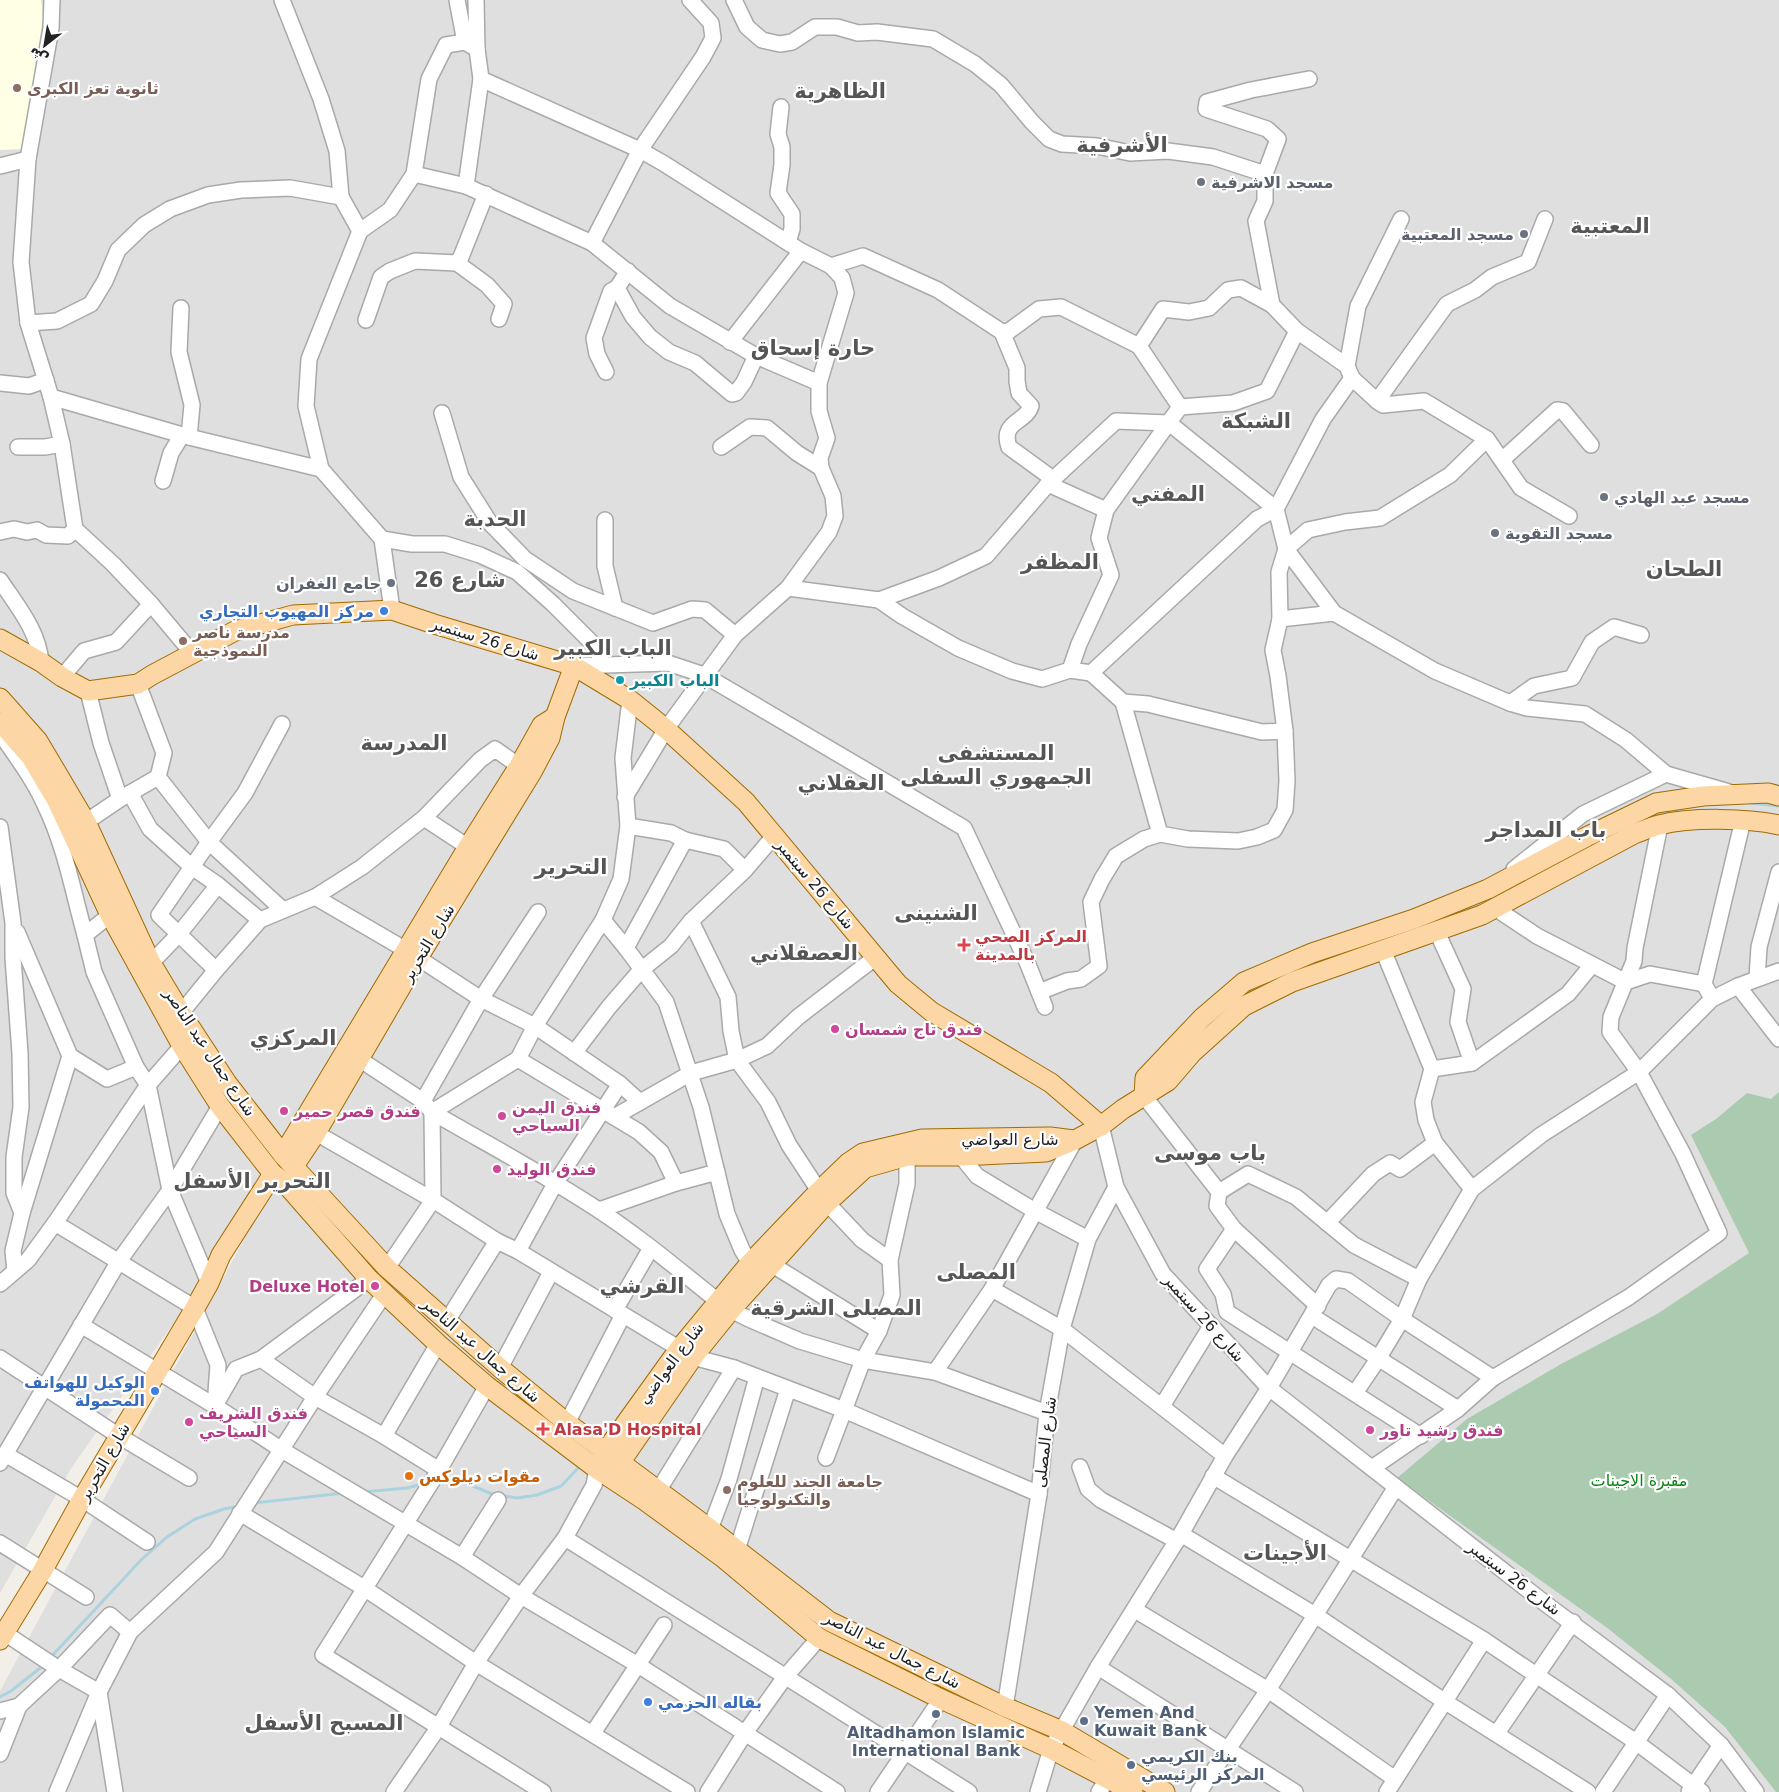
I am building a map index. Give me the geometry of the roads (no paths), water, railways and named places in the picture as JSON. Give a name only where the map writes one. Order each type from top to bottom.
[{"type":"main road","name":"شارع 26 سبتمبر","points":[[88,691],[138,684],[235,631],[293,615],[392,610],[574,666],[630,700],[666,729],[746,802],[898,984],[932,1012],[1050,1083],[1100,1126]]},
{"type":"main road","points":[[0,639],[88,691]]},
{"type":"main road","name":"شارع التحرير","points":[[412,954],[468,846],[550,738],[555,717],[574,666]]},
{"type":"main road","name":"شارع جمال عبد الناصر","points":[[0,698],[38,741],[86,822],[151,963],[181,1013],[227,1082],[289,1161],[387,1268],[500,1368],[605,1452]]},
{"type":"main road","name":"شارع جمال عبد الناصر","points":[[0,722],[31,757],[56,801],[110,915],[182,1046],[220,1106],[279,1178],[369,1279],[438,1344],[487,1386],[605,1474],[722,1557],[819,1638],[941,1699],[1051,1750],[1103,1785],[1133,1792]]},
{"type":"main road","name":"شارع التحرير","points":[[289,1161],[412,954],[526,769]]},
{"type":"main road","points":[[1144,1096],[1145,1078],[1202,1018],[1244,982],[1312,953],[1414,919],[1488,889],[1586,837],[1656,803],[1703,796],[1768,793],[1779,796]]},
{"type":"main road","points":[[1076,1140],[1168,1081],[1192,1054],[1244,1006],[1292,982],[1482,915],[1634,834],[1660,825],[1697,820],[1743,820],[1779,825]]},
{"type":"main road","points":[[1488,889],[1495,908]]},
{"type":"main road","name":"شارع العواضي","points":[[605,1474],[605,1452],[725,1306],[771,1264],[848,1164],[863,1153],[922,1139],[1050,1137],[1076,1140]]},
{"type":"main road","name":"شارع العواضي","points":[[725,1306],[750,1263],[823,1196],[865,1168],[907,1156],[961,1156],[1046,1152],[1076,1140]]},
{"type":"main road","name":"شارع التحرير","points":[[2,1635],[43,1570],[82,1499],[195,1308],[209,1283],[221,1255],[279,1178]]},
{"type":"main road","name":"شارع العواضي","points":[[605,1474],[686,1353]]},
{"type":"main road","name":"شارع جمال عبد الناصر","points":[[605,1474],[658,1491],[829,1621],[1005,1707],[1062,1731],[1165,1792]]},
{"type":"street","points":[[52,0],[51,28],[28,159],[20,262],[28,323],[51,397],[62,444],[75,529],[113,564],[151,604],[193,654]]},
{"type":"street","points":[[282,0],[324,108],[337,151],[342,197],[360,231]]},
{"type":"street","points":[[457,0],[481,79],[466,186]]},
{"type":"street","points":[[471,46],[476,0]]},
{"type":"street","points":[[592,243],[640,150],[703,58],[714,38],[711,23],[690,0]]},
{"type":"street","points":[[734,0],[747,27],[762,40],[780,44],[792,42],[815,27],[837,27],[858,33],[877,32],[933,39],[982,69],[1001,85],[1049,139],[1062,144],[1097,146],[1130,153],[1168,151],[1213,157],[1265,174]]},
{"type":"street","points":[[392,610],[382,539],[321,469],[306,406],[309,359],[360,231],[390,210],[414,174],[429,79],[446,45],[471,46]]},
{"type":"street","points":[[481,79],[640,150],[663,163],[801,251],[831,266],[842,278],[846,293],[820,383],[819,411],[827,438],[820,458],[821,468],[833,496],[836,516],[829,532],[788,588],[735,634],[704,675],[666,729],[626,798]]},
{"type":"street","points":[[1272,305],[1256,221],[1265,201],[1265,174],[1278,139],[1267,129],[1206,109],[1207,102],[1251,90],[1309,79]]},
{"type":"street","points":[[781,107],[778,134],[782,147],[782,165],[778,193],[792,214],[792,229],[788,242]]},
{"type":"street","points":[[0,166],[28,159]]},
{"type":"street","points":[[414,174],[466,186],[592,243],[670,306],[756,356],[820,383]]},
{"type":"street","points":[[28,323],[57,322],[91,304],[105,281],[118,250],[144,225],[170,208],[208,195],[242,190],[290,188],[342,197]]},
{"type":"street","points":[[456,263],[461,257],[486,194]]},
{"type":"street","points":[[1091,673],[1257,519],[1276,509],[1350,372],[1358,306],[1401,219]]},
{"type":"street","points":[[1377,401],[1447,304],[1475,290],[1492,277],[1528,262],[1544,219]]},
{"type":"street","points":[[730,342],[801,251]]},
{"type":"street","points":[[831,266],[863,256],[938,290],[1002,332],[1017,368],[1019,394],[1031,406],[1030,410],[1011,425],[1006,440],[1009,446],[1050,481],[1106,510]]},
{"type":"street","points":[[366,320],[381,277],[390,271],[415,261],[456,263],[487,285],[504,304],[500,319]]},
{"type":"street","points":[[606,372],[597,354],[594,338],[611,291],[617,288],[628,271]]},
{"type":"street","points":[[617,288],[633,317],[650,337],[669,352],[695,363],[732,394],[736,393],[744,382],[756,356]]},
{"type":"street","points":[[1139,346],[1163,309],[1189,312],[1209,308],[1228,290],[1241,288],[1272,305],[1297,331],[1350,372],[1383,405],[1424,400],[1488,439],[1520,488],[1569,516]]},
{"type":"street","points":[[1002,332],[1009,331],[1039,310],[1061,307],[1139,346],[1180,407]]},
{"type":"street","points":[[164,481],[171,453],[186,436],[192,405],[179,352],[181,308]]},
{"type":"street","points":[[1070,670],[1079,644],[1111,575],[1099,538],[1106,510],[1180,407],[1233,403],[1267,391],[1297,331]]},
{"type":"street","points":[[0,383],[29,386],[46,380]]},
{"type":"street","points":[[51,397],[186,436],[321,469]]},
{"type":"street","points":[[1502,460],[1556,410],[1563,411],[1591,446]]},
{"type":"street","points":[[442,413],[461,477],[490,523],[525,559],[573,591],[653,623],[692,609],[706,610],[735,634]]},
{"type":"street","points":[[879,600],[939,578],[986,556],[1050,481],[1116,421],[1168,423],[1276,509],[1286,549],[1334,613],[1436,671],[1510,703],[1526,708],[1585,714],[1626,740],[1666,774],[1738,795]]},
{"type":"street","points":[[720,447],[750,427],[767,428],[797,453],[821,468]]},
{"type":"street","points":[[1039,992],[1067,981],[1081,979],[1099,966],[1091,902],[1116,856],[1144,839],[1160,834],[1238,841],[1257,837],[1274,830],[1285,810],[1287,781],[1285,731],[1273,650],[1280,619],[1279,572],[1286,549],[1308,530],[1345,522],[1380,518],[1450,475],[1488,439]]},
{"type":"street","points":[[18,447],[45,447],[62,444]]},
{"type":"street","points":[[605,520],[606,566],[615,608]]},
{"type":"street","points":[[0,532],[14,529],[27,532],[37,530],[46,535],[68,536],[75,529]]},
{"type":"street","points":[[382,539],[412,544],[446,544],[480,555],[516,572],[553,604],[597,648],[602,665]]},
{"type":"street","points":[[0,580],[34,633],[39,647],[41,662]]},
{"type":"street","points":[[788,588],[879,600],[902,616],[958,648],[1012,671],[1042,679],[1070,670],[1091,673],[1123,702],[1160,834]]},
{"type":"street","points":[[62,677],[84,651],[116,642],[151,604]]},
{"type":"street","points":[[1280,619],[1334,613]]},
{"type":"street","points":[[1510,703],[1534,686],[1572,678],[1592,642],[1614,627],[1641,635]]},
{"type":"street","points":[[574,666],[668,663],[704,675],[964,828],[1027,962],[1045,1007]]},
{"type":"street","points":[[86,822],[158,777],[164,753],[138,684]]},
{"type":"street","points":[[88,691],[101,743],[125,796],[150,829],[192,868],[218,885],[260,920]]},
{"type":"street","points":[[428,1107],[518,1059],[535,1026],[603,920],[621,879],[628,826],[623,758],[630,700]]},
{"type":"street","points":[[1123,702],[1148,704],[1262,732],[1285,731]]},
{"type":"street","points":[[216,970],[158,915],[245,793],[282,724]]},
{"type":"street","points":[[0,733],[46,805],[61,848],[94,972],[136,1068],[148,1085],[170,1190],[209,1283]]},
{"type":"street","points":[[181,1013],[260,920],[315,897],[362,867],[424,818],[480,760],[495,749],[526,769]]},
{"type":"street","points":[[1488,889],[1583,814],[1666,774]]},
{"type":"street","points":[[158,777],[209,842],[283,910]]},
{"type":"street","points":[[424,818],[468,846]]},
{"type":"street","points":[[1712,999],[1704,984],[1743,820]]},
{"type":"street","points":[[1372,1468],[1458,1409],[1493,1378],[1629,1297],[1719,1233],[1683,1154],[1638,1072],[1610,1032],[1611,1017],[1634,961],[1660,825]]},
{"type":"street","points":[[628,826],[671,833],[685,840],[724,849],[745,870]]},
{"type":"street","points":[[574,1053],[609,1007],[641,970],[670,946],[691,922],[745,870],[774,836]]},
{"type":"street","points":[[0,837],[13,923],[21,1108],[14,1157],[14,1193],[22,1213]]},
{"type":"street","points":[[626,948],[685,840]]},
{"type":"street","points":[[1757,978],[1759,947],[1779,872]]},
{"type":"street","points":[[151,963],[179,934],[218,885]]},
{"type":"street","points":[[315,897],[412,954],[482,999],[535,1026],[620,1084],[640,1102]]},
{"type":"street","points":[[1495,908],[1538,936],[1626,982],[1650,974],[1704,984]]},
{"type":"street","points":[[387,1268],[433,1200],[428,1107],[482,999],[538,912]]},
{"type":"street","points":[[85,935],[110,915]]},
{"type":"street","points":[[603,920],[666,1002],[701,1107],[727,1214],[742,1250],[750,1263]]},
{"type":"street","points":[[691,922],[728,997],[737,1060],[768,1102],[789,1145],[823,1196],[862,1240],[890,1260]]},
{"type":"street","points":[[13,923],[70,1056],[107,1079],[136,1068]]},
{"type":"street","points":[[1437,932],[1463,989],[1458,1022],[1472,1063]]},
{"type":"street","points":[[1383,950],[1432,1069],[1423,1102],[1426,1120],[1435,1143],[1472,1189]]},
{"type":"street","points":[[609,1114],[640,1102],[691,1073],[737,1060],[766,1046],[798,1017],[876,957]]},
{"type":"street","points":[[1432,1069],[1472,1063],[1568,994],[1592,964]]},
{"type":"street","points":[[1355,1393],[1402,1319],[1420,1279],[1472,1189],[1541,1135],[1638,1072],[1712,999],[1757,978],[1779,971]]},
{"type":"street","points":[[1738,986],[1779,1039]]},
{"type":"street","points":[[0,1284],[28,1260],[56,1223],[148,1085],[182,1046]]},
{"type":"street","points":[[353,1055],[428,1107],[556,1182],[599,1210],[725,1306],[749,1319],[800,1341],[863,1360],[935,1372],[1047,1413]]},
{"type":"street","points":[[15,1272],[13,1251],[22,1213],[70,1056]]},
{"type":"street","points":[[518,1059],[639,1132],[661,1152],[676,1183]]},
{"type":"street","points":[[518,1251],[556,1182],[609,1114],[620,1084]]},
{"type":"street","points":[[1144,1096],[1219,1192],[1217,1206],[1234,1229],[1315,1311],[1378,1359],[1458,1409]]},
{"type":"street","points":[[147,1542],[82,1499],[3,1459],[44,1386],[119,1261],[170,1190],[220,1106]]},
{"type":"street","name":"شارع 26 سبتمبر","points":[[1100,1126],[1116,1187],[1163,1274],[1269,1388],[1546,1604],[1573,1622],[1668,1695],[1721,1745],[1756,1792]]},
{"type":"street","points":[[310,1128],[686,1353],[734,1368],[844,1410],[1039,1494]]},
{"type":"street","points":[[935,1372],[992,1289],[1076,1140]]},
{"type":"street","points":[[1327,1223],[1373,1174],[1390,1163],[1400,1169],[1435,1143]]},
{"type":"street","points":[[826,1458],[863,1360],[879,1331],[892,1295],[890,1260],[907,1184],[907,1156]]},
{"type":"street","points":[[961,1156],[977,1176],[1035,1211],[1088,1239]]},
{"type":"street","points":[[599,1210],[676,1183],[717,1172]]},
{"type":"street","points":[[1219,1192],[1248,1174],[1296,1197],[1354,1245],[1420,1279]]},
{"type":"street","name":"شارع المصلى","points":[[1005,1707],[1039,1494],[1047,1413],[1062,1329],[1088,1239],[1116,1187]]},
{"type":"street","points":[[56,1223],[195,1308],[218,1365],[215,1406]]},
{"type":"street","points":[[1234,1229],[1206,1268],[1223,1294],[1227,1312],[1421,1436]]},
{"type":"street","points":[[447,1321],[497,1241]]},
{"type":"street","points":[[567,1423],[651,1248]]},
{"type":"street","points":[[771,1264],[879,1331]]},
{"type":"street","points":[[500,1368],[551,1272]]},
{"type":"street","points":[[215,1406],[236,1369],[261,1359],[369,1279]]},
{"type":"street","points":[[1038,1792],[1051,1750],[1098,1667],[1135,1610],[1213,1476],[1269,1388],[1329,1285],[1336,1279],[1348,1281],[1402,1319],[1493,1378]]},
{"type":"street","points":[[992,1289],[1062,1329],[1225,1456]]},
{"type":"street","points":[[57,1792],[99,1692],[130,1632],[216,1552],[315,1397],[385,1293]]},
{"type":"street","points":[[81,1325],[215,1406],[282,1450],[462,1557],[521,1596],[638,1665],[837,1792]]},
{"type":"street","points":[[1162,1406],[1211,1326]]},
{"type":"street","points":[[384,1436],[438,1344]]},
{"type":"street","points":[[0,1358],[119,1436],[189,1478]]},
{"type":"street","points":[[261,1359],[315,1397],[439,1470]]},
{"type":"street","points":[[658,1491],[734,1368]]},
{"type":"street","points":[[710,1529],[729,1479],[758,1377]]},
{"type":"street","points":[[487,1386],[439,1470],[323,1655],[543,1792]]},
{"type":"street","points":[[737,1550],[788,1389]]},
{"type":"street","points":[[1080,1467],[1088,1489],[1101,1500],[1179,1537],[1314,1615],[1444,1701],[1588,1792]]},
{"type":"street","points":[[394,1792],[438,1728],[476,1663],[521,1596],[565,1538],[605,1474]]},
{"type":"street","points":[[1213,1476],[1484,1640],[1636,1742],[1695,1790],[1721,1745]]},
{"type":"street","points":[[1199,1792],[1268,1690],[1396,1487]]},
{"type":"street","points":[[462,1557],[498,1500]]},
{"type":"street","points":[[240,1513],[364,1588],[476,1663],[687,1792]]},
{"type":"street","points":[[565,1538],[970,1792]]},
{"type":"street","points":[[0,1543],[86,1597]]},
{"type":"street","points":[[1135,1610],[1268,1690],[1391,1786],[1484,1640]]},
{"type":"street","points":[[0,1754],[19,1706],[110,1615],[130,1632]]},
{"type":"street","points":[[1497,1733],[1573,1622]]},
{"type":"street","points":[[593,1734],[664,1625]]},
{"type":"street","points":[[2,1635],[99,1692]]},
{"type":"street","points":[[708,1792],[745,1733],[785,1677],[819,1638]]},
{"type":"street","points":[[1098,1667],[1295,1792]]},
{"type":"street","points":[[99,1692],[115,1792]]},
{"type":"street","points":[[1603,1792],[1668,1695]]},
{"type":"street","points":[[878,1792],[941,1699]]},
{"type":"street","points":[[0,1711],[19,1706]]},
{"type":"waterway","points":[[1750,803],[1779,806]]},
{"type":"waterway","points":[[1638,822],[1682,808]]},
{"type":"waterway","points":[[1587,849],[1601,840]]},
{"type":"waterway","points":[[1420,927],[1482,905]]},
{"type":"waterway","points":[[1295,971],[1400,934]]},
{"type":"waterway","points":[[1241,997],[1289,973]]},
{"type":"waterway","points":[[439,1479],[456,1479],[492,1494],[517,1498],[537,1495],[561,1486],[581,1465]]},
{"type":"waterway","points":[[363,1492],[407,1488],[426,1483]]},
{"type":"waterway","points":[[254,1503],[344,1493]]},
{"type":"waterway","points":[[50,1658],[141,1560],[167,1537],[195,1519],[224,1509],[240,1506]]},
{"type":"waterway","points":[[0,1697],[11,1691],[44,1665]]},
{"type":"place","name":"ثانوية تعز الكبرى","points":[[17,88]]},
{"type":"place","name":"مسجد الاشرفية","points":[[1201,182]]},
{"type":"place","name":"مسجد المعتبية","points":[[1524,234]]},
{"type":"place","name":"مسجد عبد الهادي","points":[[1604,497]]},
{"type":"place","name":"مسجد التقوية","points":[[1495,533]]},
{"type":"place","name":"جامع الغفران","points":[[391,583]]},
{"type":"place","name":"مركز المهيوب التجاري","points":[[384,611]]},
{"type":"place","name":"مدرسة ناصر النموذجية","points":[[183,641]]},
{"type":"place","name":"الباب الكبير","points":[[620,680]]},
{"type":"place","name":"المركز الصحي بالمدينة","points":[[964,945]]},
{"type":"place","name":"فندق تاج شمسان","points":[[835,1029]]},
{"type":"place","name":"فندق قصر حمير","points":[[284,1111]]},
{"type":"place","name":"فندق اليمن السياحي","points":[[502,1116]]},
{"type":"place","name":"فندق الوليد","points":[[497,1169]]},
{"type":"place","name":"Deluxe Hotel","points":[[375,1286]]},
{"type":"place","name":"الوكيل للهواتف المحمولة","points":[[155,1391]]},
{"type":"place","name":"فندق الشريف السياحي","points":[[189,1422]]},
{"type":"place","name":"Alasa'D Hospital","points":[[543,1429]]},
{"type":"place","name":"فندق رشيد تاور","points":[[1370,1430]]},
{"type":"place","name":"مقوات ديلوكس","points":[[409,1476]]},
{"type":"place","name":"جامعة الجند للعلوم والتكنولوجيا","points":[[727,1490]]},
{"type":"place","name":"بقاله الحزمي","points":[[648,1702]]},
{"type":"place","name":"Altadhamon Islamic International Bank","points":[[936,1714]]},
{"type":"place","name":"Yemen And Kuwait Bank","points":[[1084,1721]]},
{"type":"place","name":"بنك الكريمي المركز الرئيسي","points":[[1131,1765]]},
{"type":"district","name":"الظاهرية","points":[[840,91]]},
{"type":"district","name":"الأشرفية","points":[[1122,145]]},
{"type":"district","name":"المعتبية","points":[[1610,226]]},
{"type":"district","name":"حارة إسحاق","points":[[813,348]]},
{"type":"district","name":"الشبكة","points":[[1256,421]]},
{"type":"district","name":"المفتي","points":[[1168,494]]},
{"type":"district","name":"الحدبة","points":[[495,519]]},
{"type":"district","name":"المظفر","points":[[1060,562]]},
{"type":"district","name":"الطحان","points":[[1684,569]]},
{"type":"district","name":"شارع 26","points":[[460,580]]},
{"type":"district","name":"الباب الكبير","points":[[613,648]]},
{"type":"district","name":"المدرسة","points":[[404,743]]},
{"type":"district","name":"المستشفى الجمهوري السفلى","points":[[996,765]]},
{"type":"district","name":"العقلاني","points":[[841,783]]},
{"type":"district","name":"باب المداجر","points":[[1546,830]]},
{"type":"district","name":"التحرير","points":[[571,867]]},
{"type":"district","name":"الشنينى","points":[[936,913]]},
{"type":"district","name":"العصقلاني","points":[[804,953]]},
{"type":"district","name":"المركزي","points":[[293,1038]]},
{"type":"district","name":"باب موسى","points":[[1210,1153]]},
{"type":"district","name":"التحرير الأسفل","points":[[252,1181]]},
{"type":"district","name":"المصلى","points":[[976,1272]]},
{"type":"district","name":"القرشي","points":[[642,1286]]},
{"type":"district","name":"المصلى الشرقية","points":[[836,1308]]},
{"type":"district","name":"الأجينات","points":[[1285,1553]]},
{"type":"district","name":"المسبح الأسفل","points":[[324,1723]]},
{"type":"park label","name":"مقبرة الاجينات","points":[[1639,1480]]}]
